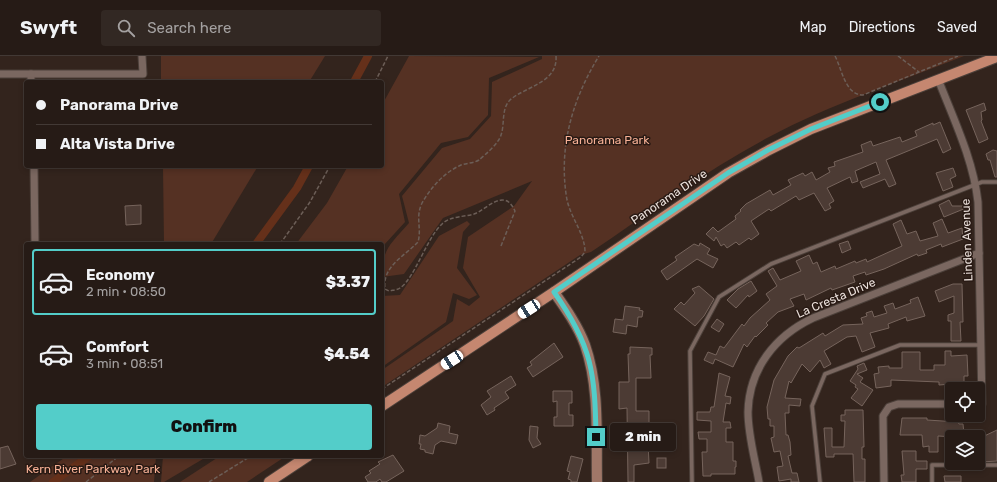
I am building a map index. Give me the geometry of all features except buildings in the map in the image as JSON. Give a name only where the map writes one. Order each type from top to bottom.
[{"type":"main road","name":"Panorama Drive","points":[[384,405],[554,292],[728,173],[768,150],[811,129],[997,57]]},
{"type":"main road","points":[[270,482],[305,458]]},
{"type":"street","points":[[0,74],[143,74],[142,56]]},
{"type":"street","points":[[31,74],[31,80]]},
{"type":"street","name":"Linden Avenue","points":[[938,80],[967,152],[976,185],[982,382]]},
{"type":"street","points":[[34,168],[36,242]]},
{"type":"street","name":"La Cresta Drive","points":[[760,482],[749,424],[749,399],[757,372],[769,351],[779,340],[790,331],[813,318],[979,253]]},
{"type":"street","points":[[554,292],[577,327],[584,343],[593,375],[595,392],[597,482]]},
{"type":"street","points":[[884,482],[883,416],[888,407],[898,404],[945,404]]},
{"type":"lane","points":[[692,482],[690,351],[719,298],[771,264],[982,182],[997,182]]},
{"type":"lane","points":[[820,482],[812,406],[825,374],[900,346],[981,346]]},
{"type":"lane","points":[[932,482],[932,465],[997,465]]},
{"type":"path","points":[[376,80],[388,56]]},
{"type":"path","points":[[501,246],[515,211],[512,204],[500,200],[474,214],[459,216],[443,222],[422,252],[407,282],[399,289],[389,291],[385,288],[384,281],[390,267],[418,242],[420,237],[417,217],[422,203],[438,180],[461,165],[478,161],[501,136],[505,108],[509,101],[517,94],[542,81],[550,74],[556,60],[556,56]]},
{"type":"path","points":[[384,388],[581,258],[585,252],[584,243],[568,200],[564,169],[565,147],[568,127],[576,101],[599,56]]},
{"type":"path","points":[[835,56],[850,90],[858,95],[863,95],[958,56]]},
{"type":"path","points":[[898,56],[919,72]]},
{"type":"path","points":[[281,242],[310,202],[329,168]]},
{"type":"path","points":[[86,482],[116,458]]},
{"type":"path","points":[[209,482],[248,458]]},
{"type":"green space","points":[[161,56],[325,56],[310,80],[161,80]]},
{"type":"green space","points":[[409,56],[539,57],[489,78],[488,115],[468,137],[441,143],[399,194],[405,222],[384,245],[384,242],[298,242],[327,203],[347,168],[384,168],[384,101]]},
{"type":"green space","name":"Panorama Park","points":[[542,56],[964,56],[816,114],[769,137],[723,163],[591,252],[580,255],[384,386],[384,369],[453,321],[457,299],[469,306],[480,297],[463,268],[468,237],[514,206],[532,181],[443,218],[404,274],[384,277],[384,259],[386,253],[389,247],[409,223],[402,196],[442,148],[470,139],[491,116],[492,82],[542,59]]},
{"type":"green space","points":[[163,168],[257,168],[212,242],[164,242]]},
{"type":"green space","points":[[467,221],[470,224],[463,232],[457,268],[477,295],[469,299],[453,293],[446,322],[384,366],[384,296],[400,295],[439,236]]},
{"type":"green space","name":"Kern River Parkway Park","points":[[64,458],[156,458],[154,482],[30,482]]},
{"type":"green space","points":[[163,458],[205,458],[164,482],[161,482]]},
{"type":"green space","points":[[217,458],[283,458],[247,482],[180,482]]},
{"type":"waterway","points":[[355,80],[368,56]]},
{"type":"waterway","points":[[257,242],[297,188],[308,168]]},
{"type":"waterway","points":[[53,482],[86,458]]},
{"type":"route","points":[[596,437],[595,392],[589,357],[577,327],[568,311],[554,292],[728,173],[768,150],[811,129],[880,102]]}]
